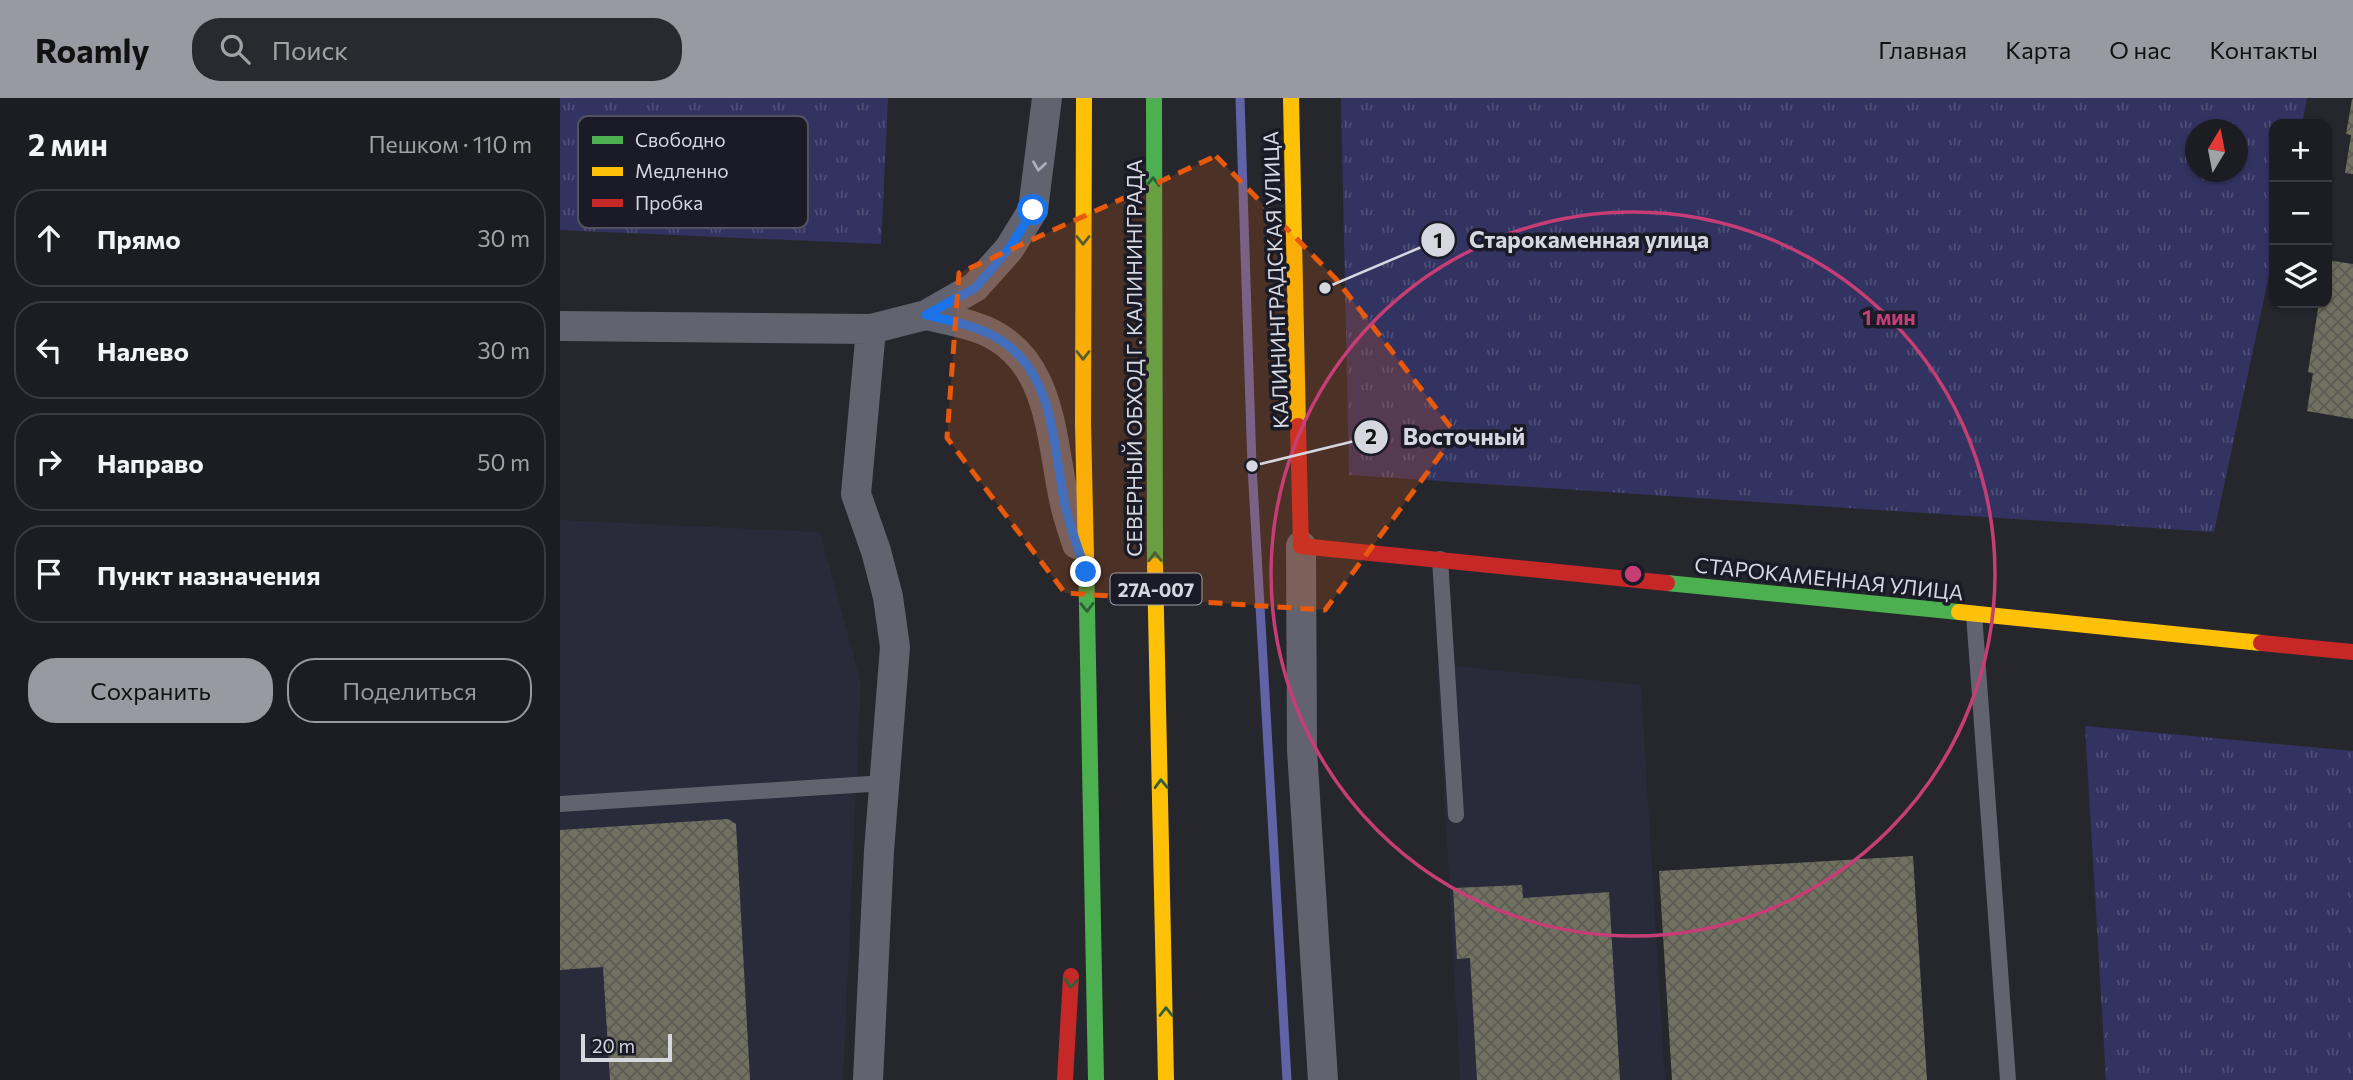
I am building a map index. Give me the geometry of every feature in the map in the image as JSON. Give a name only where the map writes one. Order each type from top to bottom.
[{"type":"main road","name":"27А-007","points":[[1084,98],[1083,424],[1096,1080]]},
{"type":"main road","name":"СЕВЕРНЫЙ ОБХОД Г. КАЛИНИНГРАДА","points":[[1154,98],[1152,237],[1156,626],[1166,975],[1166,1080]]},
{"type":"main road","name":"КАЛИНИНГРАДСКАЯ УЛИЦА","points":[[1291,98],[1301,546]]},
{"type":"main road","name":"СТАРОКАМЕННАЯ УЛИЦА","points":[[1301,546],[2353,652]]},
{"type":"main road","points":[[1076,913],[1090,793]]},
{"type":"main road","points":[[1065,1080],[1072,964]]},
{"type":"street","points":[[560,326],[871,329],[926,315],[975,288],[1009,249],[1033,210],[1047,98]]},
{"type":"street","points":[[926,315],[980,328],[1010,346],[1030,368],[1045,401],[1066,509],[1086,572]]},
{"type":"street","points":[[868,1080],[879,851],[894,673],[893,624],[876,551],[856,494],[871,329]]},
{"type":"street","points":[[1301,546],[1302,750],[1323,1080]]},
{"type":"lane","points":[[1440,559],[1456,815]]},
{"type":"lane","points":[[1974,614],[2008,1080]]},
{"type":"lane","points":[[560,804],[885,783]]},
{"type":"highlighted area","points":[[1216,156],[1336,279],[1456,434],[1325,610],[1065,593],[947,438],[959,273]]},
{"type":"shaded area","points":[[560,520],[820,532],[861,683],[843,1080],[560,1080]]},
{"type":"shaded area","points":[[1437,664],[1641,685],[1665,1080],[1460,1080]]},
{"type":"green space","points":[[560,98],[888,98],[881,244],[560,230]]},
{"type":"green space","points":[[1341,98],[2307,98],[2303,119],[2269,119],[2269,275],[2214,532],[1349,475]]},
{"type":"green space","points":[[2085,726],[2353,751],[2353,1080],[2106,1080]]},
{"type":"building","points":[[2352,99],[2353,174],[2345,173],[2351,135],[2346,134]]},
{"type":"building","points":[[2332,261],[2353,264],[2353,419],[2307,411],[2313,373],[2308,372],[2318,308],[2332,308]]},
{"type":"building","points":[[728,819],[736,824],[750,1080],[610,1080],[603,967],[560,970],[560,830]]},
{"type":"building","points":[[1913,856],[1927,1080],[1672,1080],[1659,871]]},
{"type":"building","points":[[1522,885],[1523,898],[1609,892],[1620,1080],[1477,1080],[1470,958],[1457,959],[1453,888]]},
{"type":"waterway","points":[[1240,98],[1252,466],[1287,1080]]},
{"type":"traffic: fast","points":[[1154,98],[1155,566]]},
{"type":"traffic: fast","points":[[1086,556],[1096,1080]]},
{"type":"traffic: fast","points":[[1667,583],[1959,612]]},
{"type":"traffic: slow","points":[[1084,98],[1083,424],[1086,556]]},
{"type":"traffic: slow","points":[[1291,98],[1298,426]]},
{"type":"traffic: slow","points":[[1155,566],[1166,1080]]},
{"type":"traffic: slow","points":[[1959,612],[2261,643]]},
{"type":"traffic: jam","points":[[1298,426],[1301,546],[1667,583]]},
{"type":"traffic: jam","points":[[2261,643],[2353,652]]},
{"type":"traffic: jam","points":[[1065,1080],[1071,976]]},
{"type":"place","name":"Старокаменная улица","points":[[1325,288]]},
{"type":"place","name":"Восточный","points":[[1252,466]]},
{"type":"route","points":[[1033,210],[1009,249],[975,288],[926,315],[980,328],[1010,346],[1030,368],[1045,401],[1066,509],[1086,572]]}]
